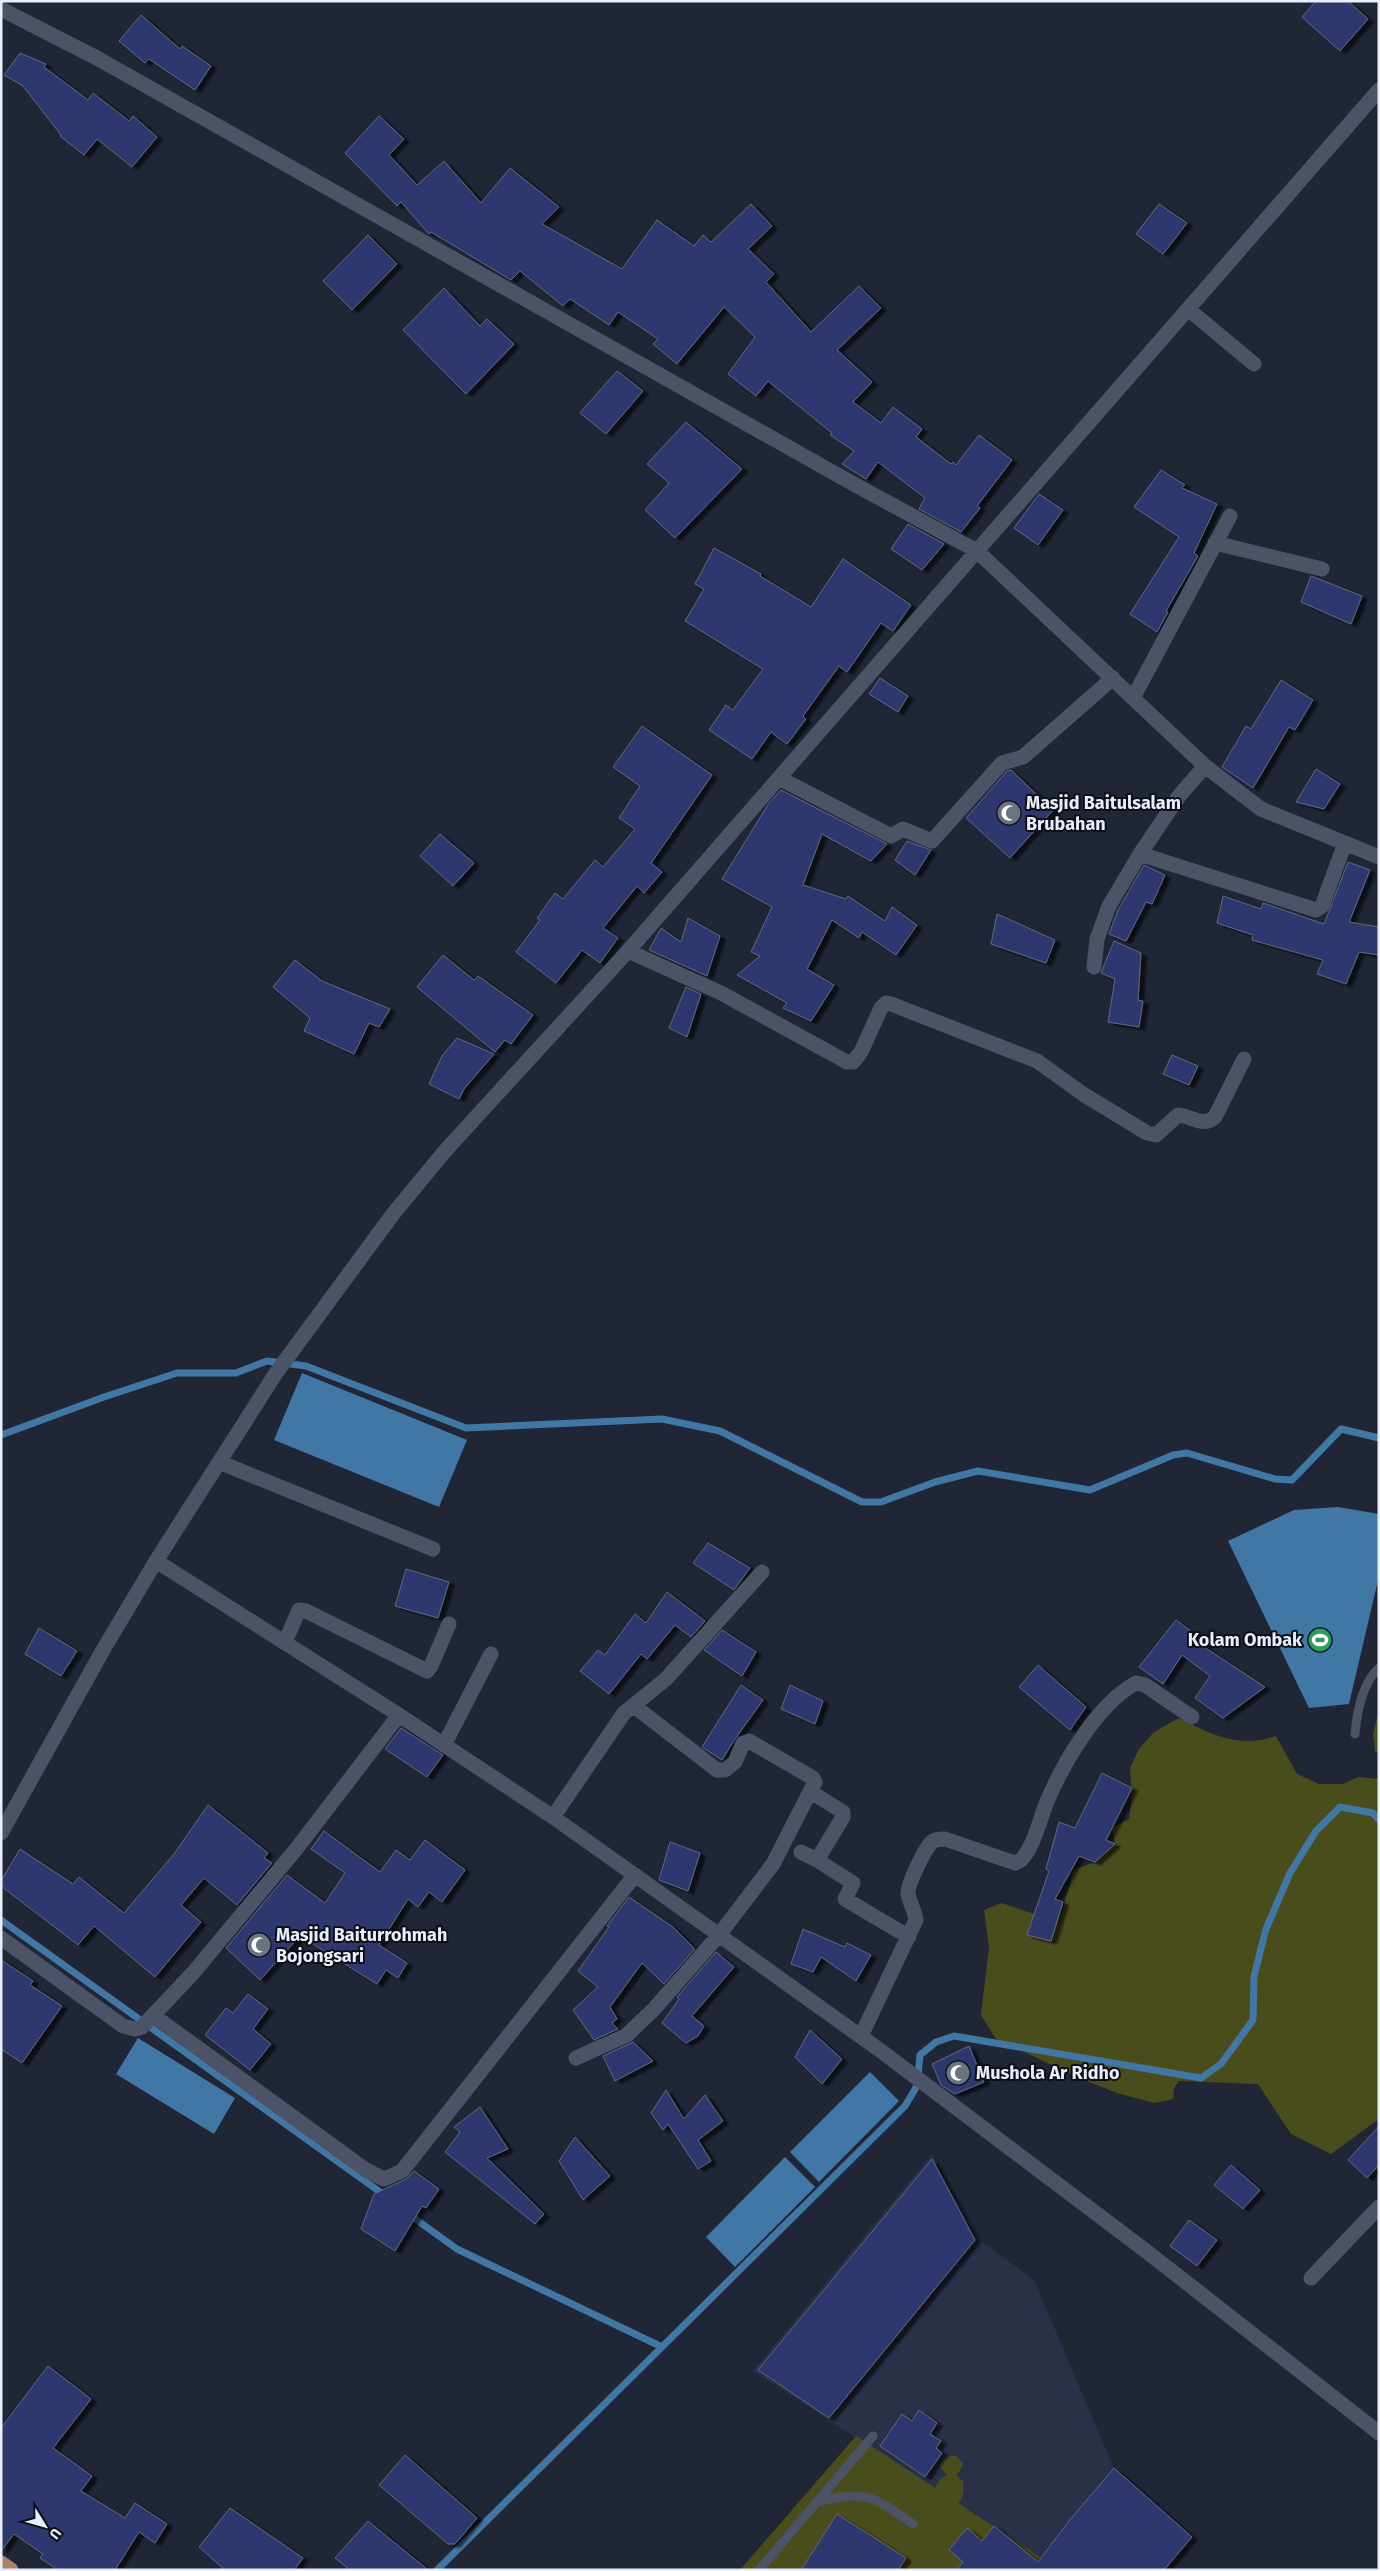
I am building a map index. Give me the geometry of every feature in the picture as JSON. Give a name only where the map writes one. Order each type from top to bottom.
[{"type":"main road","points":[[1,2563],[11,2570]]},
{"type":"street","points":[[1,10],[95,57],[841,477],[977,551],[1205,766],[1261,808],[1379,857]]},
{"type":"street","points":[[1,1833],[103,1650],[156,1561],[276,1373],[393,1214],[445,1151],[628,951],[1379,90]]},
{"type":"street","points":[[1188,309],[1254,364]]},
{"type":"street","points":[[1133,698],[1230,516]]},
{"type":"street","points":[[1215,543],[1322,569]]},
{"type":"street","points":[[779,778],[892,836],[903,829],[932,841],[1002,763],[1023,757],[1113,678]]},
{"type":"street","points":[[1094,967],[1101,923],[1140,854],[1179,796],[1205,766]]},
{"type":"street","points":[[1140,854],[1316,910],[1322,906],[1345,844]]},
{"type":"street","points":[[628,951],[720,993],[847,1062],[852,1062],[861,1052],[883,1005],[891,1004],[1037,1061],[1083,1094],[1147,1133],[1156,1135],[1178,1115],[1204,1123],[1210,1122],[1215,1117],[1244,1059]]},
{"type":"street","points":[[219,1462],[433,1549]]},
{"type":"street","points":[[156,1561],[399,1715],[553,1816],[920,2080],[1146,2251],[1378,2432]]},
{"type":"street","points":[[553,1816],[624,1713],[666,1679],[762,1572]]},
{"type":"street","points":[[285,1642],[295,1614],[299,1610],[306,1611],[427,1671],[431,1666],[449,1624]]},
{"type":"street","points":[[444,1745],[491,1654]]},
{"type":"street","points":[[861,2036],[916,1920],[916,1911],[908,1894],[909,1885],[930,1844],[937,1839],[944,1839],[1015,1863],[1022,1860],[1050,1795],[1078,1742],[1116,1697],[1136,1683],[1145,1685],[1192,1717]]},
{"type":"street","points":[[576,2058],[627,2035],[720,1936],[773,1864],[815,1782],[813,1778],[749,1741],[743,1743],[735,1762],[725,1770],[717,1770],[634,1706]]},
{"type":"street","points":[[1,1938],[123,2026],[134,2029],[149,2021],[292,1855],[399,1715]]},
{"type":"street","points":[[811,1792],[843,1812],[843,1817],[817,1860]]},
{"type":"street","points":[[801,1852],[852,1883],[845,1899],[908,1937]]},
{"type":"street","points":[[149,2021],[366,2170],[384,2179],[402,2171],[635,1875]]},
{"type":"street","points":[[1311,2278],[1379,2207]]},
{"type":"lane","points":[[1355,1734],[1357,1714],[1370,1676],[1379,1668]]},
{"type":"lane","points":[[759,2570],[873,2436]]},
{"type":"lane","points":[[817,2502],[840,2496],[877,2499],[912,2524]]},
{"type":"shaded area","points":[[932,2154],[977,2238],[1034,2280],[1114,2468],[1192,2537],[1164,2570],[1032,2570],[1039,2557],[753,2371]]},
{"type":"green space","points":[[1379,1711],[1379,1753],[1375,1752],[1373,1734]]},
{"type":"green space","points":[[1179,1718],[1215,1735],[1226,1738],[1250,1741],[1276,1736],[1297,1774],[1319,1784],[1343,1784],[1358,1777],[1379,1779],[1379,2119],[1331,2154],[1291,2134],[1258,2084],[1179,2081],[1174,2088],[1173,2099],[1154,2103],[1117,2093],[1084,2080],[996,2039],[981,2015],[989,1947],[984,1910],[1001,1903],[1059,1922],[1074,1870],[1095,1862],[1092,1844],[1115,1844],[1112,1828],[1129,1819],[1132,1796],[1130,1768],[1139,1749],[1154,1732]]},
{"type":"green space","points":[[856,2436],[935,2488],[940,2479],[947,2475],[940,2467],[944,2459],[957,2456],[963,2464],[956,2475],[963,2481],[962,2495],[958,2503],[1040,2557],[1028,2570],[740,2570]]},
{"type":"water","points":[[302,1373],[467,1440],[439,1507],[274,1440]]},
{"type":"water","name":"Kolam Ombak","points":[[1338,1507],[1379,1514],[1379,1576],[1349,1704],[1309,1708],[1228,1541],[1294,1510]]},
{"type":"water","points":[[138,2038],[235,2098],[214,2134],[116,2074]]},
{"type":"water","points":[[870,2072],[899,2101],[819,2182],[790,2152]]},
{"type":"water","points":[[785,2157],[815,2187],[735,2267],[706,2237]]},
{"type":"building","points":[[1316,1],[1348,1],[1368,19],[1340,51],[1302,17]]},
{"type":"building","points":[[141,15],[180,49],[182,46],[211,66],[195,90],[149,59],[145,63],[119,41]]},
{"type":"building","points":[[20,53],[46,64],[44,67],[88,100],[93,93],[129,121],[133,116],[157,137],[132,167],[97,139],[84,155],[60,136],[23,86],[4,75]]},
{"type":"building","points":[[379,116],[404,139],[389,155],[417,185],[444,161],[481,203],[510,168],[559,207],[542,224],[622,269],[657,220],[694,246],[703,235],[711,242],[751,204],[772,226],[748,249],[774,274],[766,282],[811,332],[859,286],[881,308],[837,350],[872,382],[853,402],[881,423],[893,407],[922,429],[916,437],[951,464],[953,462],[956,465],[979,435],[1012,460],[977,506],[980,508],[961,532],[919,509],[925,498],[878,462],[866,479],[842,464],[854,451],[830,435],[832,433],[768,381],[756,396],[728,374],[755,337],[724,307],[677,364],[653,344],[658,339],[618,312],[609,325],[570,299],[563,306],[520,271],[511,280],[431,232],[429,234],[401,202],[397,206],[345,153]]},
{"type":"building","points":[[1159,204],[1187,223],[1163,254],[1136,234]]},
{"type":"building","points":[[368,235],[397,264],[352,310],[323,281]]},
{"type":"building","points":[[444,288],[480,326],[487,319],[514,344],[466,394],[403,330]]},
{"type":"building","points":[[617,371],[643,391],[606,434],[580,413]]},
{"type":"building","points":[[686,422],[742,469],[675,538],[645,510],[669,483],[647,464]]},
{"type":"building","points":[[1161,470],[1185,485],[1182,488],[1217,504],[1194,553],[1198,556],[1166,611],[1168,612],[1157,632],[1130,614],[1179,537],[1134,507]]},
{"type":"building","points":[[1039,494],[1063,510],[1038,545],[1014,528]]},
{"type":"building","points":[[908,524],[944,544],[922,570],[891,549]]},
{"type":"building","points":[[714,548],[761,574],[760,576],[811,607],[843,559],[911,605],[893,631],[881,623],[847,672],[839,666],[803,716],[806,719],[787,744],[771,732],[752,759],[709,730],[726,705],[733,710],[763,669],[685,621],[704,589],[695,584]]},
{"type":"building","points":[[1311,576],[1362,596],[1351,624],[1301,602]]},
{"type":"building","points":[[880,678],[908,696],[898,712],[869,694]]},
{"type":"building","points":[[1281,680],[1313,700],[1295,730],[1289,727],[1253,788],[1222,767],[1246,726],[1251,729]]},
{"type":"building","points":[[642,726],[712,775],[651,863],[662,872],[644,893],[637,886],[603,928],[618,938],[600,963],[582,950],[556,983],[516,952],[540,920],[537,918],[555,893],[563,899],[595,860],[603,867],[635,829],[619,818],[640,786],[613,767]]},
{"type":"building","points":[[1316,769],[1340,784],[1324,809],[1296,802]]},
{"type":"building","name":"Masjid Baitulsalam Brubahan","points":[[1011,770],[1053,810],[1010,858],[966,818],[1007,771]]},
{"type":"building","points":[[781,790],[887,844],[871,861],[822,834],[803,885],[846,899],[848,896],[885,921],[892,907],[917,925],[896,955],[862,932],[859,938],[832,920],[807,969],[834,985],[811,1021],[783,1008],[787,1003],[737,975],[760,956],[751,952],[772,907],[722,879],[769,803]]},
{"type":"building","points":[[440,834],[474,863],[453,886],[420,856]]},
{"type":"building","points":[[907,841],[931,850],[915,875],[895,860]]},
{"type":"building","points":[[1348,862],[1370,870],[1349,922],[1379,927],[1379,955],[1359,952],[1346,984],[1317,974],[1323,960],[1252,940],[1253,935],[1217,923],[1223,896],[1261,909],[1263,903],[1324,924]]},
{"type":"building","points":[[1144,865],[1165,875],[1152,904],[1146,902],[1126,941],[1109,934],[1118,910]]},
{"type":"building","points":[[997,914],[1055,940],[1046,963],[991,944]]},
{"type":"building","points":[[688,918],[720,936],[707,976],[649,950],[661,928],[681,942]]},
{"type":"building","points":[[1114,941],[1141,953],[1138,1000],[1143,1001],[1139,1027],[1108,1022],[1115,979],[1101,973]]},
{"type":"building","points":[[443,955],[474,980],[478,976],[533,1015],[511,1044],[505,1040],[495,1052],[417,987]]},
{"type":"building","points":[[295,960],[322,981],[390,1009],[379,1027],[369,1023],[354,1054],[304,1031],[310,1018],[273,987]]},
{"type":"building","points":[[686,987],[701,994],[687,1037],[669,1028]]},
{"type":"building","points":[[457,1038],[494,1054],[464,1089],[459,1099],[429,1084],[442,1056]]},
{"type":"building","points":[[1172,1055],[1198,1066],[1189,1085],[1163,1074]]},
{"type":"building","points":[[708,1543],[750,1568],[734,1590],[693,1563]]},
{"type":"building","points":[[406,1569],[449,1582],[438,1618],[395,1606]]},
{"type":"building","points":[[667,1592],[705,1621],[691,1637],[675,1625],[647,1659],[641,1654],[609,1694],[580,1671],[598,1650],[605,1655],[635,1614],[646,1623]]},
{"type":"building","points":[[1176,1620],[1207,1643],[1204,1647],[1265,1687],[1223,1718],[1195,1698],[1210,1676],[1182,1655],[1163,1684],[1139,1667]]},
{"type":"building","points":[[39,1628],[77,1651],[61,1676],[25,1654]]},
{"type":"building","points":[[722,1630],[756,1652],[742,1676],[704,1650]]},
{"type":"building","points":[[1038,1665],[1086,1707],[1070,1730],[1019,1687]]},
{"type":"building","points":[[741,1685],[763,1700],[722,1760],[702,1747]]},
{"type":"building","points":[[790,1685],[823,1701],[815,1724],[781,1709]]},
{"type":"building","points":[[401,1728],[443,1755],[427,1777],[385,1749]]},
{"type":"building","points":[[1102,1773],[1132,1788],[1106,1840],[1115,1844],[1095,1862],[1079,1856],[1055,1899],[1063,1902],[1051,1941],[1027,1935],[1049,1871],[1046,1869],[1059,1822],[1075,1828]]},
{"type":"building","points":[[208,1805],[268,1853],[264,1858],[272,1863],[237,1905],[204,1878],[181,1905],[201,1922],[155,1977],[94,1926],[78,1945],[1,1886],[1,1881],[20,1849],[73,1884],[79,1877],[124,1913],[174,1854]]},
{"type":"building","points":[[324,1831],[380,1872],[396,1850],[410,1860],[425,1840],[465,1870],[442,1902],[429,1892],[418,1907],[408,1899],[379,1945],[407,1963],[398,1978],[386,1970],[377,1984],[300,1936],[260,1980],[226,1948],[287,1875],[325,1903],[345,1873],[311,1849]]},
{"type":"building","points":[[670,1842],[700,1853],[688,1891],[659,1880]]},
{"type":"building","points":[[629,1897],[673,1927],[695,1949],[664,1984],[642,1963],[610,2007],[617,2019],[612,2023],[618,2029],[594,2040],[573,2010],[598,1987],[578,1971],[609,1927],[607,1926]]},
{"type":"building","points":[[803,1929],[845,1947],[847,1943],[871,1955],[856,1981],[821,1957],[813,1972],[791,1964]]},
{"type":"building","points":[[716,1952],[734,1967],[692,2016],[704,2026],[698,2036],[686,2043],[662,2023],[679,1999],[677,1997]]},
{"type":"building","points":[[1,1960],[33,1981],[30,1985],[62,2006],[22,2063],[1,2049]]},
{"type":"building","points":[[248,1994],[268,2009],[253,2029],[271,2044],[250,2070],[205,2035],[226,2008],[233,2013]]},
{"type":"building","points":[[810,2030],[842,2059],[822,2084],[795,2057]]},
{"type":"building","points":[[633,2042],[653,2061],[615,2081],[603,2056]]},
{"type":"building","name":"Mushola Ar Ridho","points":[[969,2046],[984,2082],[955,2094],[941,2085],[932,2064]]},
{"type":"building","points":[[666,2090],[684,2119],[705,2095],[723,2121],[698,2140],[711,2161],[698,2169],[668,2124],[663,2130],[651,2113]]},
{"type":"building","points":[[480,2107],[508,2149],[487,2158],[544,2214],[535,2224],[445,2152],[460,2132],[454,2127]]},
{"type":"building","points":[[1379,2126],[1379,2165],[1367,2178],[1348,2160]]},
{"type":"building","points":[[575,2137],[610,2176],[583,2200],[559,2161]]},
{"type":"building","points":[[932,2159],[975,2240],[829,2418],[758,2370]]},
{"type":"building","points":[[1231,2165],[1260,2190],[1243,2209],[1214,2185]]},
{"type":"building","points":[[414,2171],[439,2189],[426,2208],[422,2206],[395,2251],[361,2229],[374,2194],[406,2179]]},
{"type":"building","points":[[1189,2220],[1217,2240],[1197,2266],[1170,2246]]},
{"type":"building","points":[[48,2366],[91,2399],[53,2448],[92,2476],[81,2491],[125,2518],[135,2503],[167,2524],[155,2543],[139,2532],[115,2570],[58,2570],[40,2558],[43,2554],[14,2534],[1,2551],[1,2428]]},
{"type":"building","points":[[919,2410],[937,2423],[930,2434],[941,2441],[936,2448],[942,2453],[925,2477],[880,2446],[902,2414],[912,2421]]},
{"type":"building","points":[[405,2455],[477,2518],[455,2544],[448,2544],[379,2485]]},
{"type":"building","points":[[1114,2468],[1192,2537],[1164,2570],[956,2570],[963,2562],[949,2550],[967,2528],[982,2541],[994,2526],[1038,2562],[1069,2521]]},
{"type":"building","points":[[230,2508],[303,2558],[294,2570],[225,2570],[199,2547]]},
{"type":"building","points":[[837,2514],[906,2558],[898,2570],[801,2570]]},
{"type":"building","points":[[368,2521],[428,2570],[350,2570],[335,2558]]},
{"type":"waterway","points":[[1,1435],[104,1397],[177,1373],[236,1373],[267,1361],[306,1366],[466,1428],[662,1419],[720,1431],[862,1502],[881,1502],[935,1482],[978,1471],[1090,1490],[1173,1455],[1187,1453],[1275,1479],[1292,1480],[1341,1429],[1379,1438]]},
{"type":"waterway","points":[[437,2570],[905,2106],[917,2086],[920,2055],[936,2042],[954,2036],[1201,2078],[1221,2064],[1253,2020],[1254,1976],[1266,1929],[1290,1873],[1316,1831],[1340,1807],[1373,1813],[1379,1820]]},
{"type":"waterway","points":[[1,1920],[387,2197]]},
{"type":"waterway","points":[[407,2213],[457,2249],[660,2346]]},
{"type":"place","name":"Masjid Baitulsalam Brubahan","points":[[1009,813]]},
{"type":"place","name":"Kolam Ombak","points":[[1320,1640]]},
{"type":"place","name":"Masjid Baiturrohmah Bojongsari","points":[[259,1945]]},
{"type":"place","name":"Mushola Ar Ridho","points":[[958,2073]]}]
